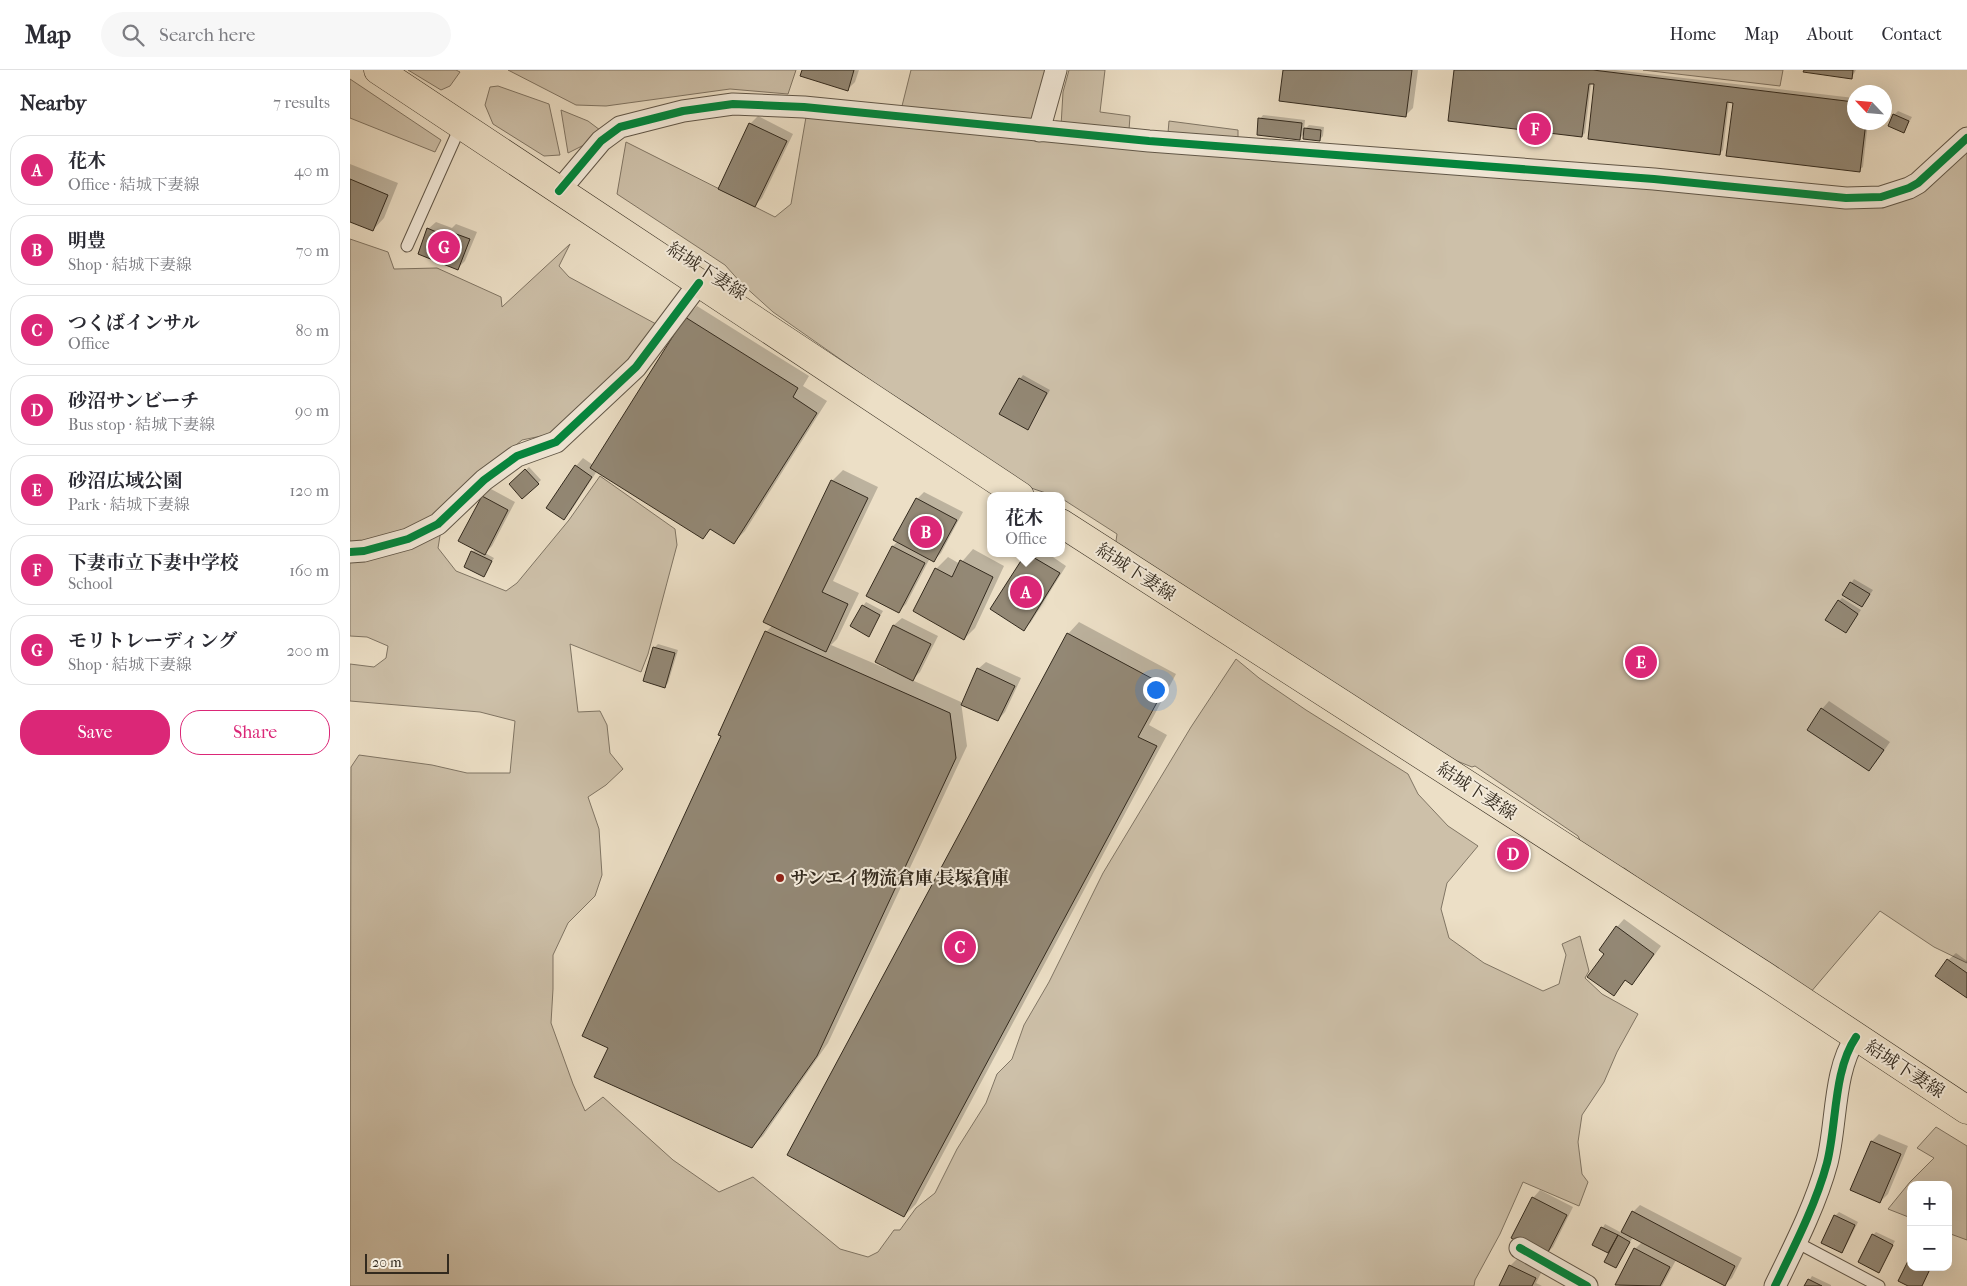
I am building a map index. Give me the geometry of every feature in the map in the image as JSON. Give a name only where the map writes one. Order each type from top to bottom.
[{"type":"main road","name":"結城下妻線","points":[[378,70],[1014,492]]},
{"type":"main road","name":"結城下妻線","points":[[1065,526],[1726,950],[1967,1110]]},
{"type":"street","points":[[1038,131],[1056,70]]},
{"type":"street","points":[[559,191],[601,141],[620,127],[683,111],[732,104],[804,107],[1038,131],[1654,179],[1864,199],[1881,197],[1918,183],[1967,138]]},
{"type":"street","points":[[350,552],[364,551],[408,539],[438,524],[484,480],[517,456],[556,442],[636,367],[698,283]]},
{"type":"street","points":[[1775,1286],[1796,1242],[1827,1162],[1834,1112],[1846,1054],[1856,1037]]},
{"type":"street","points":[[1520,1248],[1587,1286]]},
{"type":"lane","points":[[407,246],[461,125]]},
{"type":"lane","points":[[1796,1242],[1879,1286]]},
{"type":"shaded area","points":[[408,70],[456,70],[460,72],[450,86],[441,90]]},
{"type":"shaded area","points":[[508,70],[796,70],[788,94],[730,89],[606,106],[576,105]]},
{"type":"shaded area","points":[[911,70],[1047,70],[1046,125],[1872,206],[1967,143],[1967,963],[1934,947],[1880,911],[1810,993],[1707,927],[1624,868],[1615,870],[1584,850],[1578,836],[1475,766],[1472,767],[1427,749],[1115,548],[1117,534],[1065,501],[1065,492],[1043,492],[1028,487],[773,312],[742,284],[725,265],[617,194],[626,142],[775,217],[791,204],[806,117],[901,110]]},
{"type":"shaded area","points":[[1069,70],[1105,70],[1100,112],[1130,116],[1129,130],[1061,126],[1063,92]]},
{"type":"shaded area","points":[[1643,70],[1783,70],[1780,86]]},
{"type":"shaded area","points":[[350,79],[441,140],[435,152],[350,118]]},
{"type":"shaded area","points":[[498,86],[549,104],[560,155],[544,156],[493,124],[485,105],[490,87]]},
{"type":"shaded area","points":[[561,110],[588,121],[600,130],[586,144],[568,153]]},
{"type":"shaded area","points":[[1169,121],[1238,130],[1238,138],[1168,133]]},
{"type":"shaded area","points":[[350,239],[388,252],[394,269],[437,268],[501,297],[502,307],[570,244],[559,266],[569,277],[656,324],[626,362],[551,434],[522,440],[445,505],[438,548],[456,571],[506,591],[517,583],[569,520],[600,476],[675,529],[677,545],[648,654],[641,672],[570,644],[578,712],[600,711],[607,725],[610,753],[623,769],[606,785],[588,797],[599,829],[602,875],[595,896],[568,923],[553,955],[551,1023],[585,1111],[603,1097],[673,1160],[719,1192],[753,1177],[840,1249],[868,1257],[878,1252],[894,1230],[900,1230],[916,1208],[935,1193],[957,1149],[986,1103],[997,1074],[1012,1059],[1024,1025],[1049,982],[1103,873],[1191,727],[1236,659],[1259,678],[1306,710],[1408,774],[1418,794],[1448,826],[1478,846],[1447,883],[1441,909],[1449,938],[1484,963],[1543,991],[1559,984],[1566,955],[1562,944],[1580,936],[1589,971],[1585,978],[1602,994],[1638,1014],[1617,1052],[1604,1082],[1582,1115],[1578,1142],[1582,1174],[1588,1182],[1579,1206],[1523,1182],[1500,1234],[1475,1280],[1474,1286],[350,1286],[351,767],[359,755],[432,765],[467,773],[510,773],[515,721],[480,712],[350,701],[350,664],[374,667],[386,658],[388,646],[367,637],[350,636]]},
{"type":"shaded area","points":[[1936,1127],[1967,1146],[1967,1240],[1952,1234],[1952,1181],[1911,1181],[1934,1158],[1917,1148]]},
{"type":"shaded area","points":[[1907,1186],[1907,1216],[1888,1209]]},
{"type":"building","points":[[802,70],[854,70],[848,91],[800,76]]},
{"type":"building","points":[[1283,70],[1412,70],[1406,117],[1279,101]]},
{"type":"building","points":[[1454,70],[1593,70],[1847,101],[1847,130],[1865,130],[1860,172],[1726,156],[1733,103],[1727,102],[1720,155],[1588,139],[1594,84],[1589,84],[1582,137],[1448,121]]},
{"type":"building","points":[[1804,70],[1853,70],[1852,79],[1803,72]]},
{"type":"building","points":[[1893,114],[1909,121],[1904,133],[1892,128]]},
{"type":"building","points":[[1258,118],[1302,123],[1300,140],[1257,135]]},
{"type":"building","points":[[749,123],[787,141],[755,207],[718,189]]},
{"type":"building","points":[[1304,128],[1321,130],[1320,141],[1303,139]]},
{"type":"building","points":[[350,179],[388,195],[373,231],[350,222]]},
{"type":"building","points":[[427,228],[446,236],[448,231],[470,239],[458,270],[418,254]]},
{"type":"building","points":[[685,317],[798,388],[793,397],[817,413],[734,544],[710,529],[703,539],[590,468]]},
{"type":"building","points":[[1019,378],[1047,393],[1028,430],[999,414]]},
{"type":"building","points":[[575,465],[592,477],[564,520],[546,508]]},
{"type":"building","points":[[525,469],[539,484],[522,499],[509,484]]},
{"type":"building","points":[[831,480],[868,498],[822,592],[848,604],[826,652],[763,622]]},
{"type":"building","points":[[482,496],[508,510],[485,555],[458,541]]},
{"type":"building","points":[[916,498],[957,520],[934,562],[893,540]]},
{"type":"building","points":[[892,546],[925,563],[899,613],[866,596]]},
{"type":"building","points":[[471,551],[492,561],[484,577],[464,567]]},
{"type":"building","points":[[1023,557],[1033,557],[1060,573],[1024,631],[990,609]]},
{"type":"building","points":[[960,560],[993,577],[964,640],[913,611],[935,568],[952,577]]},
{"type":"building","points":[[1850,582],[1870,594],[1862,607],[1842,595]]},
{"type":"building","points":[[1838,600],[1858,614],[1846,633],[1825,620]]},
{"type":"building","points":[[862,605],[880,615],[869,637],[850,626]]},
{"type":"building","points":[[893,625],[931,644],[913,681],[875,662]]},
{"type":"building","points":[[765,631],[950,713],[956,758],[817,1056],[752,1148],[594,1077],[608,1048],[582,1036],[721,736],[718,735]]},
{"type":"building","points":[[1067,633],[1166,686],[1138,737],[1157,746],[904,1217],[787,1155]]},
{"type":"building","points":[[653,647],[675,653],[665,688],[643,681]]},
{"type":"building","points":[[977,668],[1015,686],[998,721],[961,705]]},
{"type":"building","points":[[1821,708],[1884,750],[1869,771],[1807,730]]},
{"type":"building","points":[[1616,926],[1654,954],[1632,985],[1625,980],[1614,996],[1587,977],[1604,954],[1599,950]]},
{"type":"building","points":[[1947,959],[1967,973],[1967,998],[1935,976]]},
{"type":"building","points":[[1871,1141],[1901,1154],[1880,1203],[1850,1190]]},
{"type":"building","points":[[1532,1197],[1567,1215],[1546,1256],[1511,1238]]},
{"type":"building","points":[[1632,1211],[1735,1266],[1725,1286],[1621,1232]]},
{"type":"building","points":[[1834,1215],[1855,1225],[1842,1253],[1821,1243]]},
{"type":"building","points":[[1601,1227],[1618,1235],[1608,1253],[1592,1245]]},
{"type":"building","points":[[1872,1234],[1893,1245],[1879,1273],[1858,1262]]},
{"type":"building","points":[[1618,1235],[1630,1242],[1616,1268],[1604,1262]]},
{"type":"building","points":[[1634,1248],[1670,1267],[1660,1286],[1615,1285]]},
{"type":"building","points":[[1907,1263],[1907,1271],[1929,1271],[1922,1286],[1908,1286],[1898,1281]]},
{"type":"building","points":[[1509,1265],[1536,1278],[1532,1286],[1499,1286]]},
{"type":"building","points":[[1808,1279],[1822,1286],[1804,1286]]},
{"type":"cycle path","points":[[559,191],[601,141],[620,127],[683,111],[733,104],[804,107],[1149,141],[1654,179],[1846,198],[1881,197],[1909,188],[1918,183],[1967,138]]},
{"type":"cycle path","points":[[350,552],[364,551],[408,539],[438,524],[484,480],[517,456],[556,442],[636,367],[699,283]]},
{"type":"cycle path","points":[[1775,1286],[1817,1194],[1830,1148],[1839,1082],[1843,1066],[1856,1037]]},
{"type":"cycle path","points":[[1520,1248],[1587,1286]]},
{"type":"place","name":"下妻市立下妻中学校","points":[[1535,129]]},
{"type":"place","name":"モリトレーディング","points":[[444,247]]},
{"type":"place","name":"明豊","points":[[926,532]]},
{"type":"place","name":"花木","points":[[1026,592]]},
{"type":"place","name":"砂沼広域公園","points":[[1641,662]]},
{"type":"place","name":"砂沼サンビーチ","points":[[1513,854]]},
{"type":"place","name":"サンエイ物流倉庫 長塚倉庫","points":[[780,878]]},
{"type":"place","name":"つくばインサル","points":[[960,947]]}]
